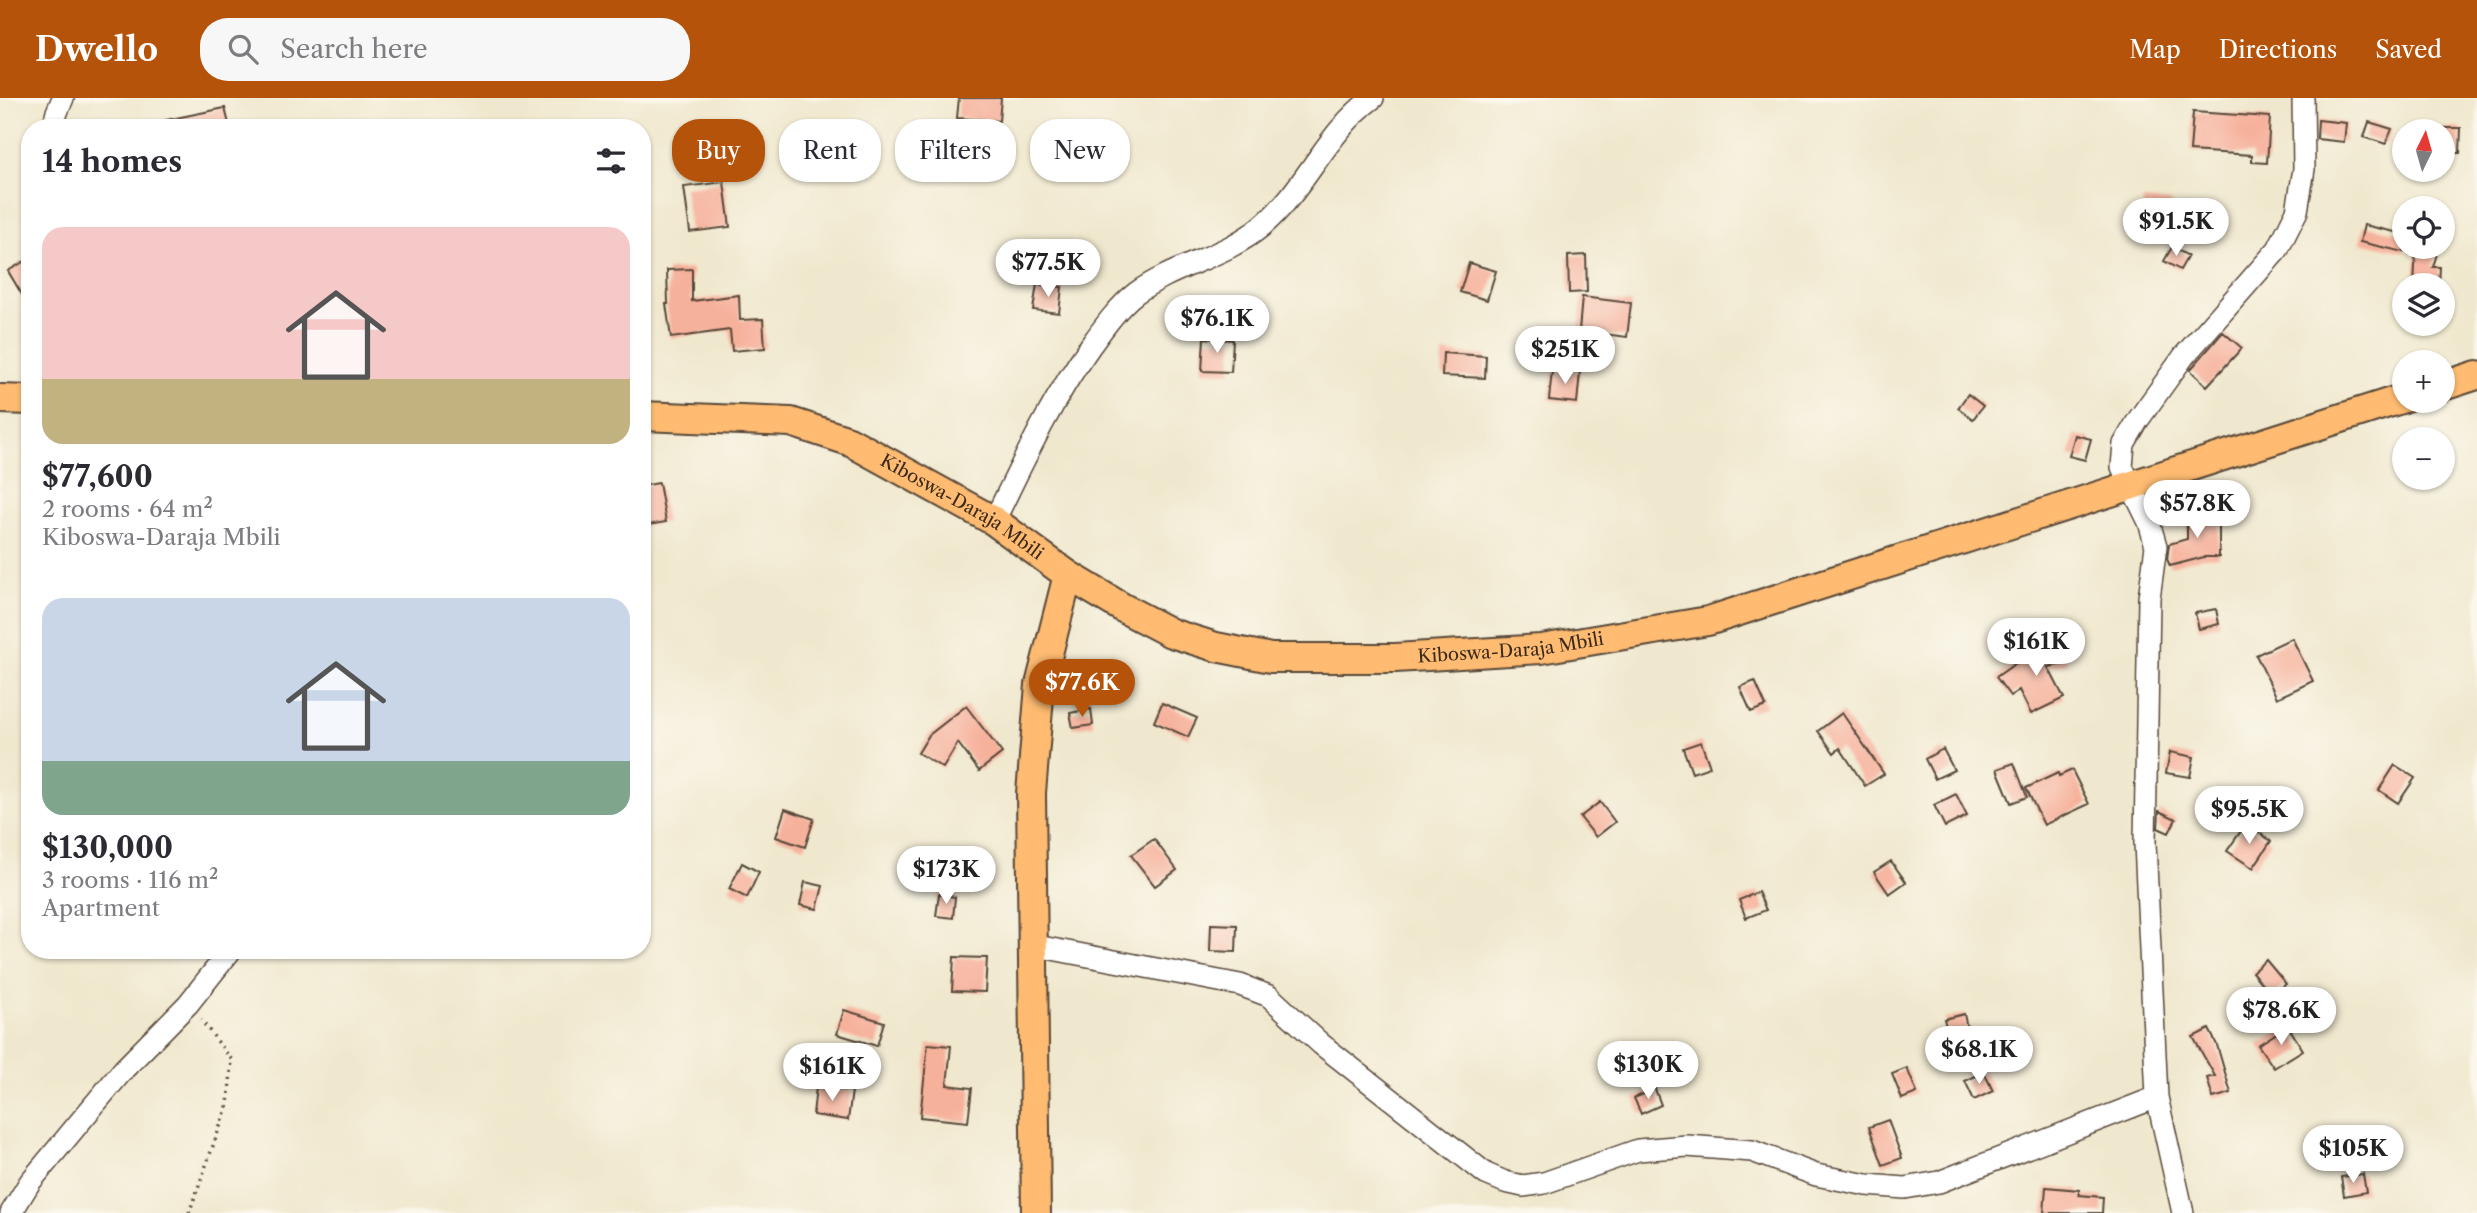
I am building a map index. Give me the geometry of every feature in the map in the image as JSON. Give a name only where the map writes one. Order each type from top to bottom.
[{"type":"main road","points":[[2455,382],[2477,375]]},
{"type":"main road","points":[[0,399],[21,400]]},
{"type":"main road","name":"Kiboswa-Daraja Mbili","points":[[651,416],[791,422],[849,440],[994,521],[1068,575],[1171,633],[1216,647],[1271,658],[1395,658],[1541,649],[1708,621],[2392,402]]},
{"type":"main road","points":[[1036,1213],[1031,793],[1040,685],[1068,575]]},
{"type":"street","points":[[55,119],[63,98]]},
{"type":"street","points":[[994,521],[1052,402],[1103,328],[1134,294],[1171,272],[1219,252],[1262,226],[1291,196],[1326,146],[1361,107],[1373,98]]},
{"type":"street","points":[[2183,1213],[2157,1097],[2145,843],[2149,598],[2155,546],[2149,522],[2122,467],[2124,444],[2184,356],[2277,249],[2297,211],[2304,169],[2303,98]]},
{"type":"street","points":[[1031,944],[1240,985],[1269,996],[1321,1044],[1486,1174],[1523,1186],[1544,1183],[1638,1150],[1687,1146],[1752,1151],[1816,1175],[1867,1185],[1905,1188],[1939,1182],[2157,1097]]},
{"type":"street","points":[[10,1213],[30,1182],[117,1078],[188,1004],[224,959]]},
{"type":"path","points":[[188,1004],[232,1060],[228,1104],[189,1213]]},
{"type":"building","points":[[959,98],[1001,98],[999,119],[957,118]]},
{"type":"building","points":[[225,108],[228,119],[171,119]]},
{"type":"building","points":[[2193,112],[2270,117],[2267,163],[2252,162],[2252,155],[2190,151]]},
{"type":"building","points":[[2318,120],[2346,123],[2344,142],[2317,139]]},
{"type":"building","points":[[2369,122],[2392,129],[2386,144],[2364,137]]},
{"type":"building","points":[[2455,128],[2461,128],[2460,153],[2455,153]]},
{"type":"building","points":[[724,182],[730,227],[690,232],[684,187]]},
{"type":"building","points":[[2143,200],[2171,202],[2169,223],[2141,220]]},
{"type":"building","points":[[2364,225],[2392,231],[2392,249],[2360,242]]},
{"type":"building","points":[[2172,247],[2188,256],[2180,270],[2164,261]]},
{"type":"building","points":[[1586,255],[1587,292],[1569,293],[1568,256]]},
{"type":"building","points":[[2415,259],[2435,259],[2433,267],[2440,267],[2440,273],[2415,273]]},
{"type":"building","points":[[21,263],[21,293],[8,271]]},
{"type":"building","points":[[1469,263],[1496,271],[1487,300],[1460,292]]},
{"type":"building","points":[[692,269],[692,301],[739,295],[740,320],[763,319],[765,348],[732,351],[730,330],[671,338],[666,304],[667,270]]},
{"type":"building","points":[[1037,284],[1062,287],[1059,313],[1033,310]]},
{"type":"building","points":[[1582,297],[1631,303],[1627,337],[1579,331]]},
{"type":"building","points":[[2223,332],[2242,348],[2207,386],[2190,370]]},
{"type":"building","points":[[1204,338],[1233,340],[1231,372],[1202,371]]},
{"type":"building","points":[[1443,353],[1486,356],[1485,378],[1442,376]]},
{"type":"building","points":[[1552,370],[1580,372],[1577,403],[1549,400]]},
{"type":"building","points":[[1968,394],[1983,406],[1973,419],[1958,408]]},
{"type":"building","points":[[2075,435],[2091,439],[2085,460],[2069,456]]},
{"type":"building","points":[[659,483],[666,522],[651,524],[651,484]]},
{"type":"building","points":[[2187,514],[2219,514],[2219,557],[2204,557],[2170,566],[2167,559],[2169,544],[2187,539]]},
{"type":"building","points":[[2216,609],[2219,624],[2199,629],[2195,613]]},
{"type":"building","points":[[2292,638],[2313,681],[2277,698],[2256,655]]},
{"type":"building","points":[[2064,644],[2068,663],[2048,667],[2064,698],[2031,714],[2019,690],[2010,696],[1996,677],[2039,647],[2041,649]]},
{"type":"building","points":[[1755,681],[1766,706],[1751,712],[1740,687]]},
{"type":"building","points":[[1162,703],[1197,718],[1188,737],[1154,722]]},
{"type":"building","points":[[966,706],[1002,753],[979,771],[958,743],[943,768],[918,753],[929,735]]},
{"type":"building","points":[[1091,709],[1093,725],[1073,728],[1070,713]]},
{"type":"building","points":[[1842,713],[1884,774],[1865,786],[1840,748],[1834,753],[1818,731]]},
{"type":"building","points":[[1701,742],[1710,767],[1692,773],[1683,748]]},
{"type":"building","points":[[1943,749],[1954,770],[1935,779],[1925,759]]},
{"type":"building","points":[[2170,752],[2194,757],[2190,777],[2166,773]]},
{"type":"building","points":[[2014,763],[2027,797],[2011,803],[1997,769]]},
{"type":"building","points":[[2395,765],[2415,778],[2398,803],[2379,790]]},
{"type":"building","points":[[2072,770],[2089,804],[2044,825],[2026,788],[2058,773],[2059,776]]},
{"type":"building","points":[[1956,794],[1967,816],[1945,827],[1934,805]]},
{"type":"building","points":[[1600,802],[1615,822],[1596,837],[1580,817]]},
{"type":"building","points":[[785,809],[814,819],[805,847],[776,837]]},
{"type":"building","points":[[2159,811],[2176,819],[2169,833],[2158,828]]},
{"type":"building","points":[[2246,824],[2271,841],[2253,868],[2227,851]]},
{"type":"building","points":[[1154,839],[1177,870],[1155,886],[1131,855]]},
{"type":"building","points":[[1891,861],[1906,882],[1889,894],[1874,872]]},
{"type":"building","points":[[742,863],[759,872],[747,898],[729,889]]},
{"type":"building","points":[[805,882],[823,886],[817,909],[800,905]]},
{"type":"building","points":[[1758,892],[1766,910],[1746,918],[1739,900]]},
{"type":"building","points":[[939,894],[955,897],[953,918],[936,916]]},
{"type":"building","points":[[1211,924],[1237,925],[1236,952],[1210,951]]},
{"type":"building","points":[[954,957],[987,958],[985,992],[952,991]]},
{"type":"building","points":[[2266,960],[2286,984],[2272,996],[2252,972]]},
{"type":"building","points":[[844,1010],[884,1022],[877,1046],[837,1034]]},
{"type":"building","points":[[1964,1014],[1969,1037],[1950,1041],[1944,1019]]},
{"type":"building","points":[[2288,1026],[2303,1050],[2274,1068],[2258,1045]]},
{"type":"building","points":[[2209,1029],[2217,1045],[2231,1093],[2213,1098],[2207,1078],[2215,1076],[2193,1037]]},
{"type":"building","points":[[928,1044],[951,1046],[947,1085],[972,1088],[968,1122],[920,1117]]},
{"type":"building","points":[[1907,1068],[1917,1093],[1902,1099],[1892,1074]]},
{"type":"building","points":[[1984,1072],[1993,1091],[1974,1100],[1965,1081]]},
{"type":"building","points":[[816,1087],[852,1091],[848,1120],[813,1115]]},
{"type":"building","points":[[1655,1089],[1661,1105],[1641,1114],[1634,1098]]},
{"type":"building","points":[[1888,1120],[1902,1158],[1883,1165],[1869,1127]]},
{"type":"building","points":[[2363,1174],[2366,1192],[2344,1196],[2341,1177]]},
{"type":"building","points":[[2046,1187],[2079,1190],[2079,1195],[2103,1197],[2102,1213],[2044,1213]]}]
